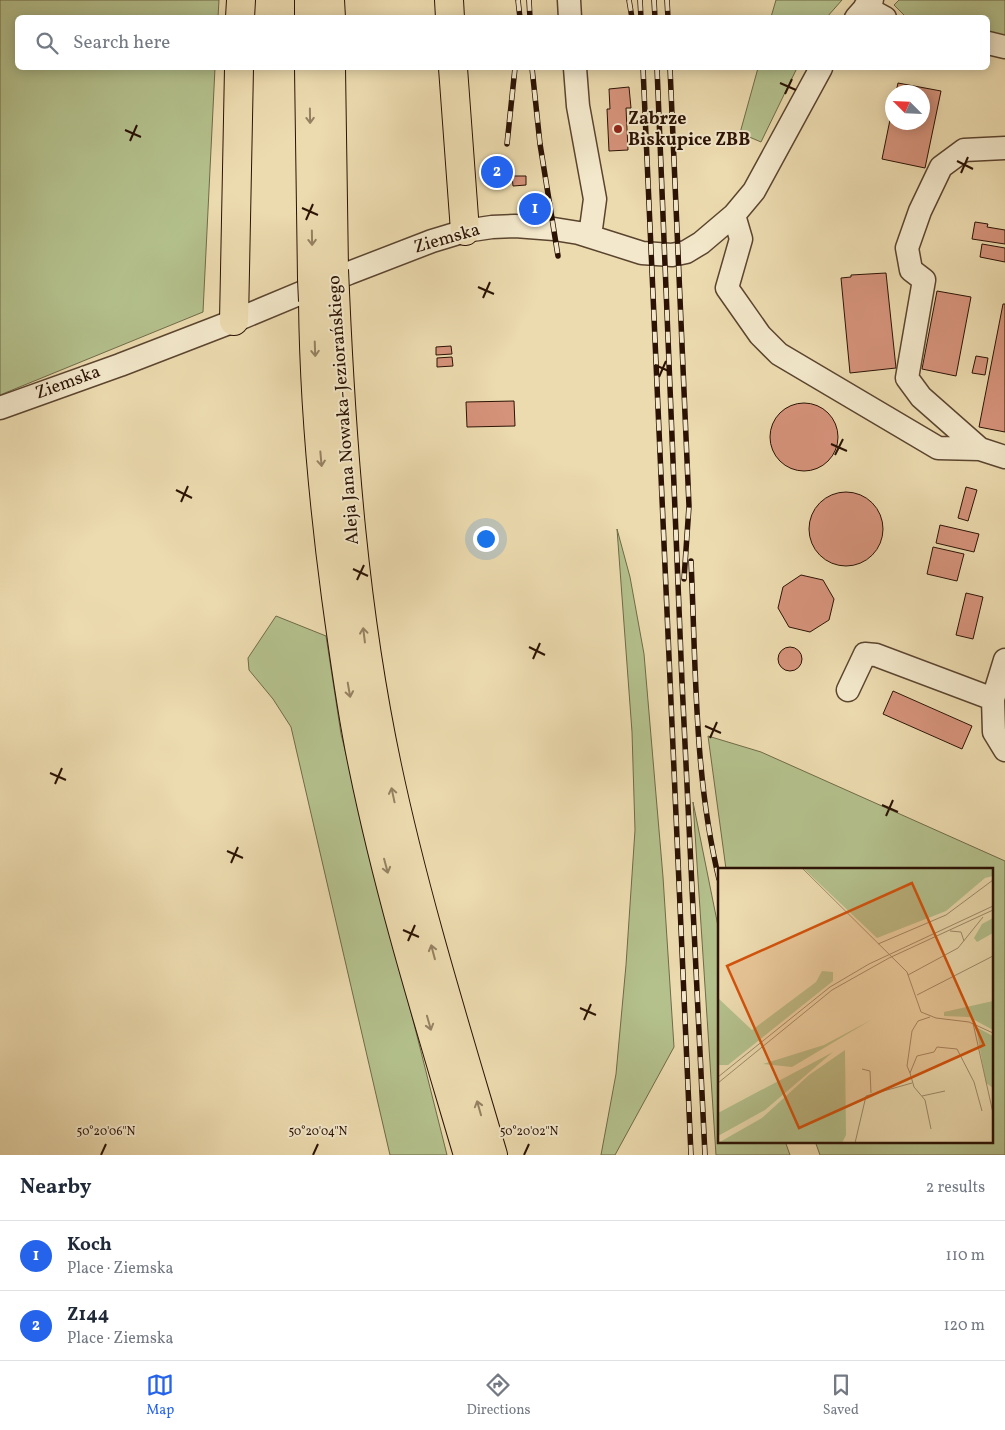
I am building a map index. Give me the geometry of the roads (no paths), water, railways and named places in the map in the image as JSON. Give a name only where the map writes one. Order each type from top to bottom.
[{"type":"main road","points":[[240,15],[241,0]]},
{"type":"main road","points":[[308,0],[309,15]]},
{"type":"main road","points":[[330,0],[331,15]]},
{"type":"main road","points":[[449,0],[450,15]]},
{"type":"main road","points":[[234,321],[239,70]]},
{"type":"main road","name":"Aleja Jana Nowaka-Jeziorańskiego","points":[[310,70],[324,286],[340,409],[348,509],[370,674],[405,847],[436,964],[492,1155]]},
{"type":"main road","name":"Aleja Jana Nowaka-Jeziorańskiego","points":[[331,70],[324,286],[317,410],[325,510],[345,666],[362,764],[410,959],[468,1155]]},
{"type":"main road","points":[[453,70],[465,231]]},
{"type":"street","points":[[569,0],[570,15]]},
{"type":"street","points":[[990,43],[1005,47]]},
{"type":"street","points":[[575,70],[578,106],[595,199],[590,236]]},
{"type":"street","name":"Ziemska","points":[[0,408],[120,365],[432,241],[465,231],[492,227],[523,227],[569,231],[642,253],[678,254],[686,252],[701,243],[734,215],[754,191],[820,70]]},
{"type":"street","points":[[980,449],[921,397],[907,378],[924,280],[911,270],[907,248],[920,212],[942,168],[964,150],[1005,148]]},
{"type":"street","points":[[734,215],[741,239],[727,288],[760,335],[779,354],[938,448],[980,449],[1005,458]]},
{"type":"street","points":[[848,690],[865,654],[876,655],[993,699]]},
{"type":"street","points":[[1005,660],[993,699],[994,732],[1005,750]]},
{"type":"railway","points":[[518,0],[520,15]]},
{"type":"railway","points":[[529,0],[530,15]]},
{"type":"railway","points":[[629,0],[632,15]]},
{"type":"railway","points":[[640,0],[641,15]]},
{"type":"railway","points":[[654,0],[655,15]]},
{"type":"railway","points":[[667,0],[668,15]]},
{"type":"railway","points":[[507,144],[515,70]]},
{"type":"railway","points":[[532,70],[540,144],[558,256]]},
{"type":"railway","points":[[643,70],[691,1155]]},
{"type":"railway","points":[[657,70],[682,682],[705,1155]]},
{"type":"railway","points":[[670,70],[689,506],[684,579]]},
{"type":"railway","points":[[691,561],[700,761],[711,840],[718,874]]},
{"type":"place","name":"Zabrze Biskupice ZBB","points":[[618,129]]},
{"type":"place","name":"Z144","points":[[497,172]]},
{"type":"place","name":"Koch","points":[[535,209]]}]
